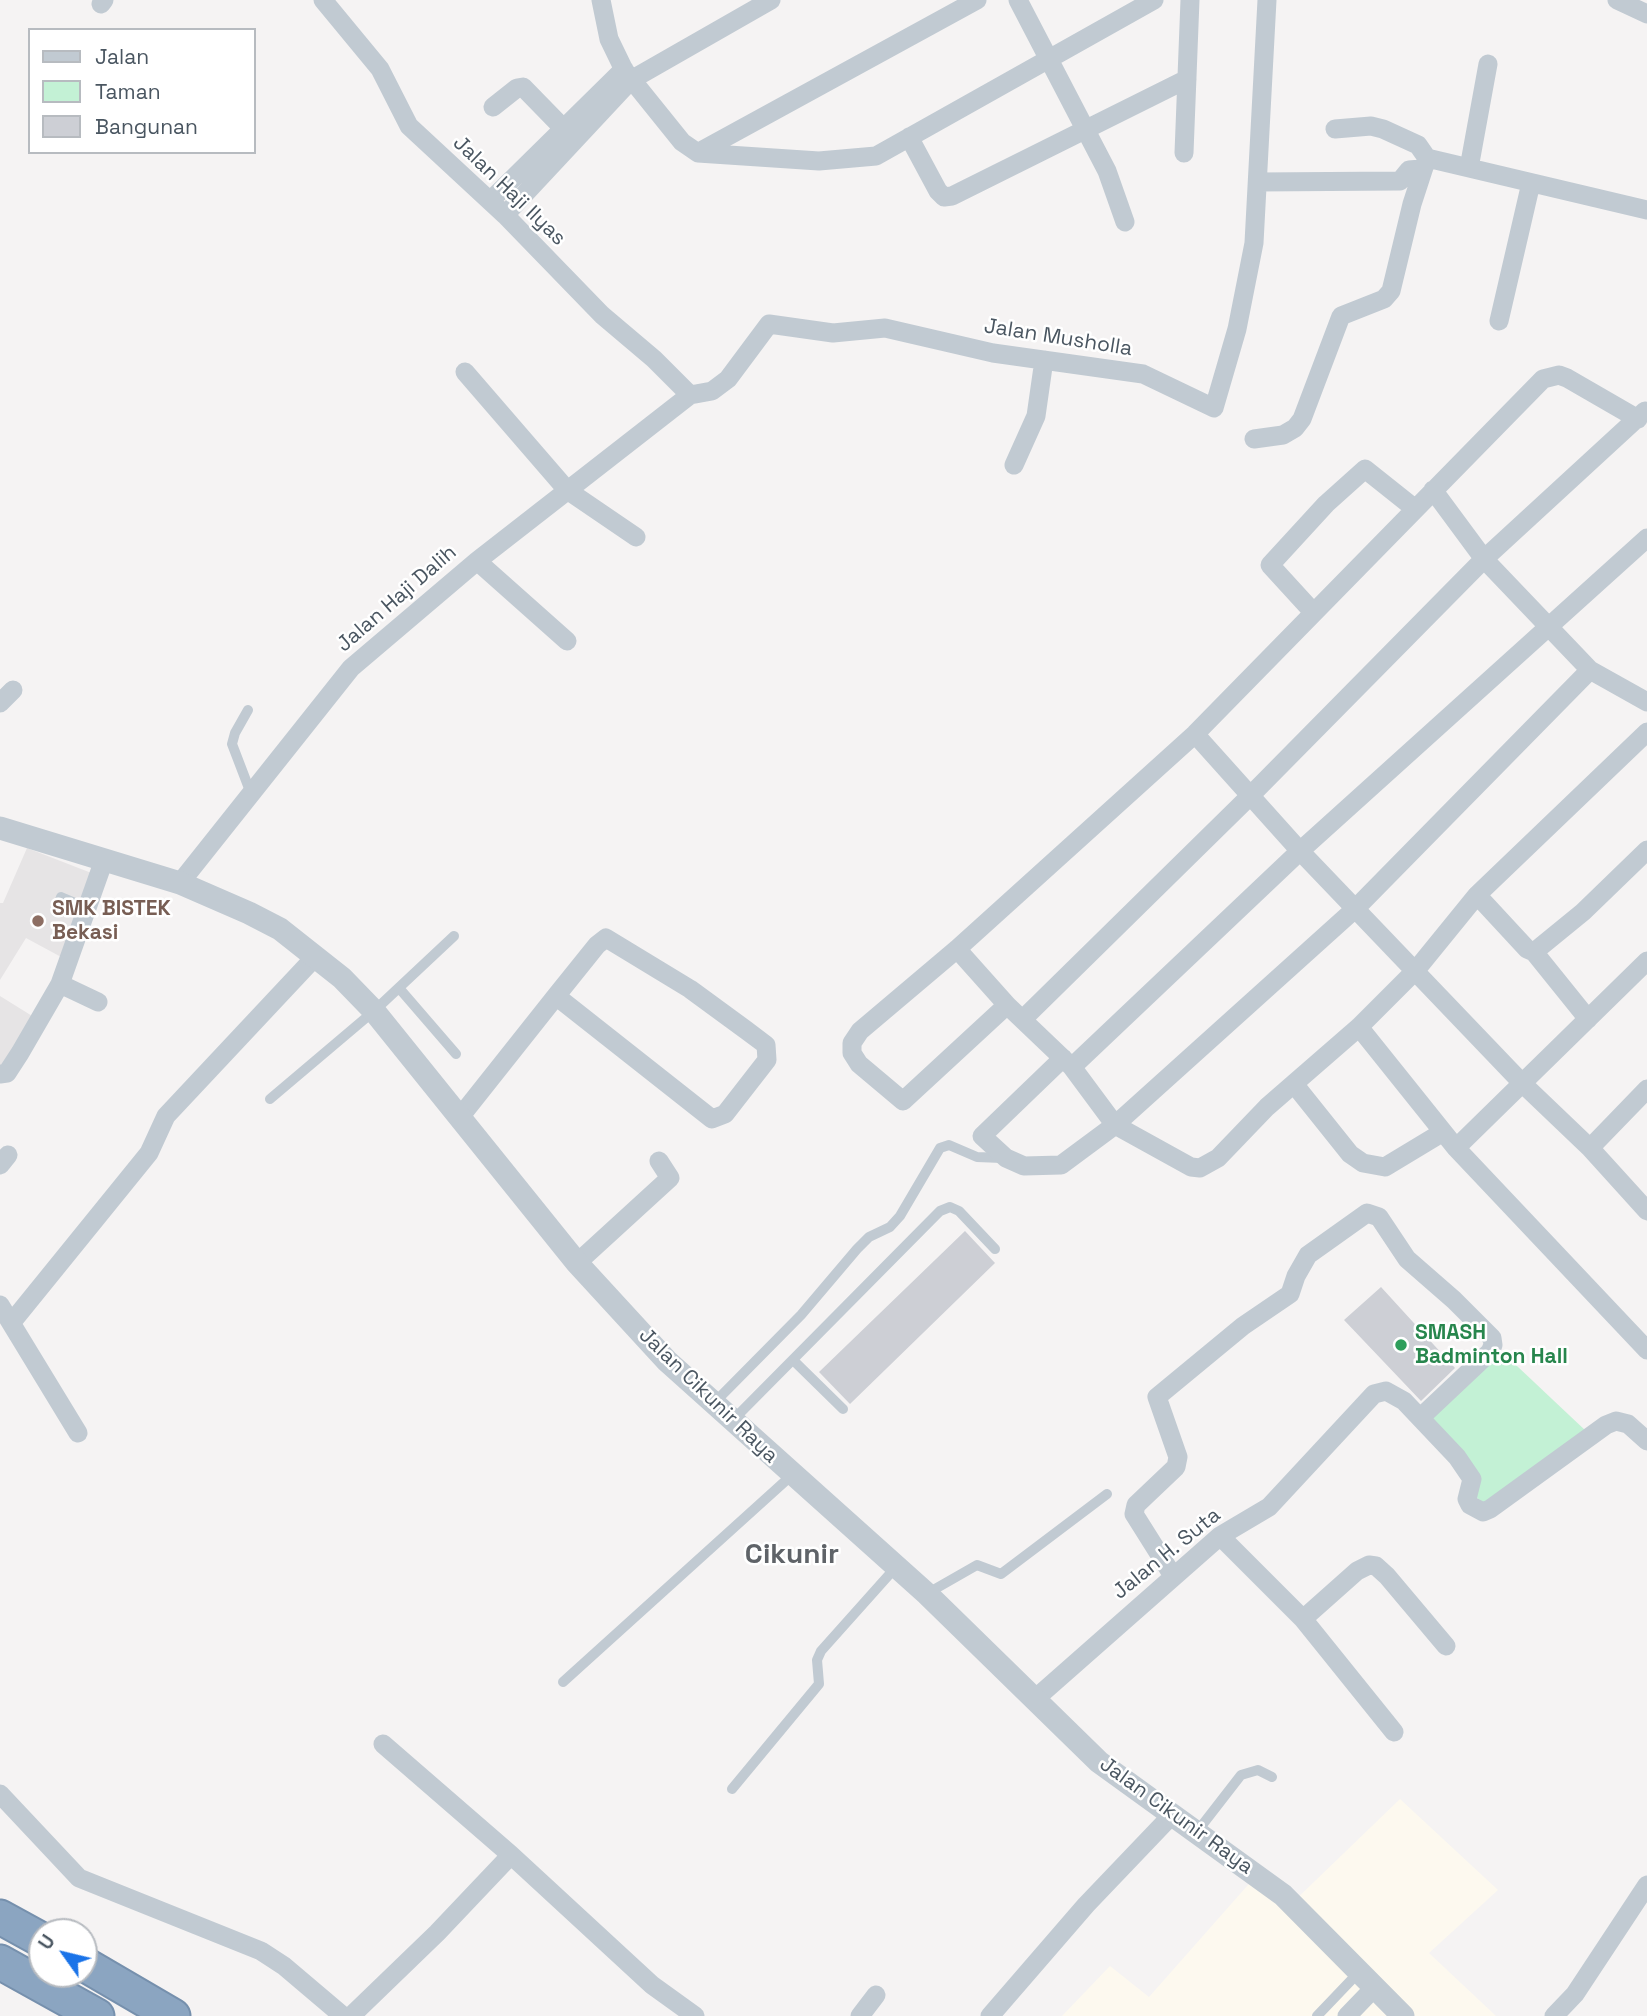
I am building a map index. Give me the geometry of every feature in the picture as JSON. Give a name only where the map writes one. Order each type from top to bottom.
[{"type":"highway","points":[[0,1917],[28,1932]]},
{"type":"highway","points":[[0,1962],[97,2016]]},
{"type":"highway","points":[[98,1972],[173,2016]]},
{"type":"street","name":"Jalan Haji Ilyas","points":[[323,0],[380,69],[409,126],[505,215],[602,315],[654,359],[690,395]]},
{"type":"street","points":[[601,0],[609,39],[627,75],[682,142],[698,153],[819,161],[876,156],[1154,0]]},
{"type":"street","points":[[490,201],[563,128],[627,75],[748,0]]},
{"type":"street","points":[[505,215],[627,75],[771,0]]},
{"type":"street","points":[[698,153],[977,0]]},
{"type":"street","points":[[1018,0],[1086,127],[1107,171],[1125,222]]},
{"type":"street","points":[[1184,153],[1190,0]]},
{"type":"street","points":[[1267,0],[1258,182],[1400,181],[1409,170],[1424,163],[1469,169],[1647,210]]},
{"type":"street","points":[[1617,0],[1647,14]]},
{"type":"street","points":[[1469,169],[1488,64]]},
{"type":"street","points":[[909,138],[944,197],[952,196],[1187,79]]},
{"type":"street","points":[[493,107],[517,88],[523,87],[563,128]]},
{"type":"street","points":[[1254,439],[1283,435],[1295,428],[1302,419],[1341,316],[1384,299],[1391,291],[1424,163],[1418,145],[1393,132],[1371,126],[1335,129]]},
{"type":"street","name":"Jalan Musholla","points":[[690,395],[712,391],[727,379],[769,324],[833,333],[885,328],[993,353],[1143,374],[1214,408],[1249,278],[1258,182]]},
{"type":"street","points":[[1500,321],[1531,183]]},
{"type":"street","points":[[1014,465],[1036,416],[1044,360]]},
{"type":"street","points":[[465,372],[567,490],[636,537]]},
{"type":"street","points":[[1007,1005],[903,1101],[859,1064],[852,1053],[852,1044],[860,1031],[957,949],[1195,734],[1543,379],[1559,375],[1643,414],[1484,559],[1250,797],[1023,1019]]},
{"type":"street","name":"Jalan Haji Dalih","points":[[180,883],[250,791],[351,668],[477,561],[690,395]]},
{"type":"street","points":[[1313,612],[1270,565],[1326,504],[1365,470],[1414,508]]},
{"type":"street","points":[[1433,490],[1484,559],[1590,670],[1647,702]]},
{"type":"street","points":[[1590,670],[1356,908],[1115,1125],[1061,1165],[1024,1166],[1006,1158],[982,1136],[1067,1063],[1647,538]]},
{"type":"street","points":[[477,561],[567,641]]},
{"type":"street","points":[[957,949],[1007,1005],[1067,1063],[1115,1125],[1191,1167],[1200,1168],[1218,1158],[1247,1126],[1359,1027],[1416,970],[1477,895],[1647,732]]},
{"type":"street","points":[[1195,734],[1300,851],[1647,1211]]},
{"type":"street","name":"Jalan Cikunir Raya","points":[[0,828],[180,883],[280,929],[342,978],[374,1011],[577,1263],[667,1361],[927,1594],[1098,1762],[1283,1895],[1403,2016]]},
{"type":"street","points":[[1534,952],[1583,912],[1647,850]]},
{"type":"street","points":[[0,1074],[7,1073],[20,1054],[60,984],[104,860]]},
{"type":"street","points":[[1477,895],[1527,949],[1534,952],[1588,1020]]},
{"type":"street","points":[[460,1117],[597,944],[610,939],[690,989],[766,1045],[767,1060],[725,1114],[712,1119],[556,996]]},
{"type":"street","points":[[12,1322],[149,1153],[166,1116],[316,956]]},
{"type":"street","points":[[1456,1148],[1647,961]]},
{"type":"street","points":[[60,984],[98,1002]]},
{"type":"street","points":[[1359,1027],[1456,1148],[1647,1350]]},
{"type":"street","points":[[1294,1084],[1350,1154],[1363,1163],[1385,1167],[1443,1132]]},
{"type":"street","points":[[1590,1149],[1647,1089]]},
{"type":"street","points":[[577,1263],[670,1178],[659,1161]]},
{"type":"street","points":[[1173,1576],[1134,1514],[1136,1505],[1176,1467],[1178,1457],[1157,1397],[1243,1326],[1290,1294],[1308,1255],[1367,1213],[1379,1217],[1407,1259],[1492,1338],[1490,1352],[1420,1418]]},
{"type":"street","points":[[0,1305],[78,1433]]},
{"type":"street","name":"Jalan H. Suta","points":[[1035,1699],[1220,1536],[1269,1507],[1374,1394],[1386,1391],[1392,1393],[1420,1418],[1471,1476],[1467,1499],[1476,1510],[1490,1509],[1606,1425],[1616,1421],[1645,1433]]},
{"type":"street","points":[[1220,1536],[1303,1619],[1394,1732]]},
{"type":"street","points":[[1303,1619],[1357,1571],[1369,1565],[1376,1566],[1446,1646]]},
{"type":"street","points":[[383,1744],[511,1855],[652,1985],[695,2016]]},
{"type":"street","points":[[0,1794],[79,1878],[261,1951],[284,1966],[343,2016]]},
{"type":"street","points":[[990,2016],[1086,1905],[1171,1816]]},
{"type":"street","points":[[351,2016],[437,1933],[511,1855]]},
{"type":"street","points":[[1554,2016],[1574,1994],[1647,1885]]},
{"type":"street","points":[[1348,2016],[1368,1979]]},
{"type":"street","points":[[860,2016],[876,1995]]},
{"type":"lane","points":[[248,709],[232,744],[250,791]]},
{"type":"lane","points":[[56,912],[61,897],[87,908]]},
{"type":"lane","points":[[270,1099],[374,1011],[454,936]]},
{"type":"lane","points":[[399,988],[456,1054]]},
{"type":"lane","points":[[714,1403],[801,1315],[857,1249],[869,1237],[890,1227],[900,1216],[940,1148],[949,1145],[977,1157],[1006,1158]]},
{"type":"lane","points":[[733,1420],[940,1211],[950,1207],[959,1211],[995,1249]]},
{"type":"lane","points":[[794,1361],[843,1409]]},
{"type":"lane","points":[[563,1682],[792,1475]]},
{"type":"lane","points":[[927,1594],[977,1565],[1001,1574],[1107,1494]]},
{"type":"lane","points":[[732,1789],[819,1684],[817,1660],[821,1651],[896,1567]]},
{"type":"lane","points":[[1196,1833],[1241,1775],[1250,1770],[1258,1770],[1272,1777]]},
{"type":"lane","points":[[1317,2016],[1368,1979]]},
{"type":"shaded area","name":"SMK BISTEK Bekasi","points":[[27,848],[94,874],[63,958],[26,938],[0,980],[0,903],[3,903]]},
{"type":"shaded area","points":[[0,996],[37,1019],[0,1072]]},
{"type":"shaded area","points":[[1400,1799],[1498,1890],[1429,1953],[1496,2016],[1062,2016],[1110,1966],[1149,1997],[1255,1877],[1288,1907]]},
{"type":"green space","points":[[1500,1350],[1586,1431],[1485,1505],[1473,1494],[1430,1416]]},
{"type":"building","points":[[965,1231],[995,1263],[850,1404],[819,1372]]},
{"type":"building","name":"SMASH Badminton Hall","points":[[1381,1287],[1455,1368],[1421,1401],[1344,1320]]},
{"type":"place","name":"SMK BISTEK Bekasi","points":[[38,921]]},
{"type":"place","name":"SMASH Badminton Hall","points":[[1401,1345]]},
{"type":"district","name":"Cikunir","points":[[792,1555]]}]
